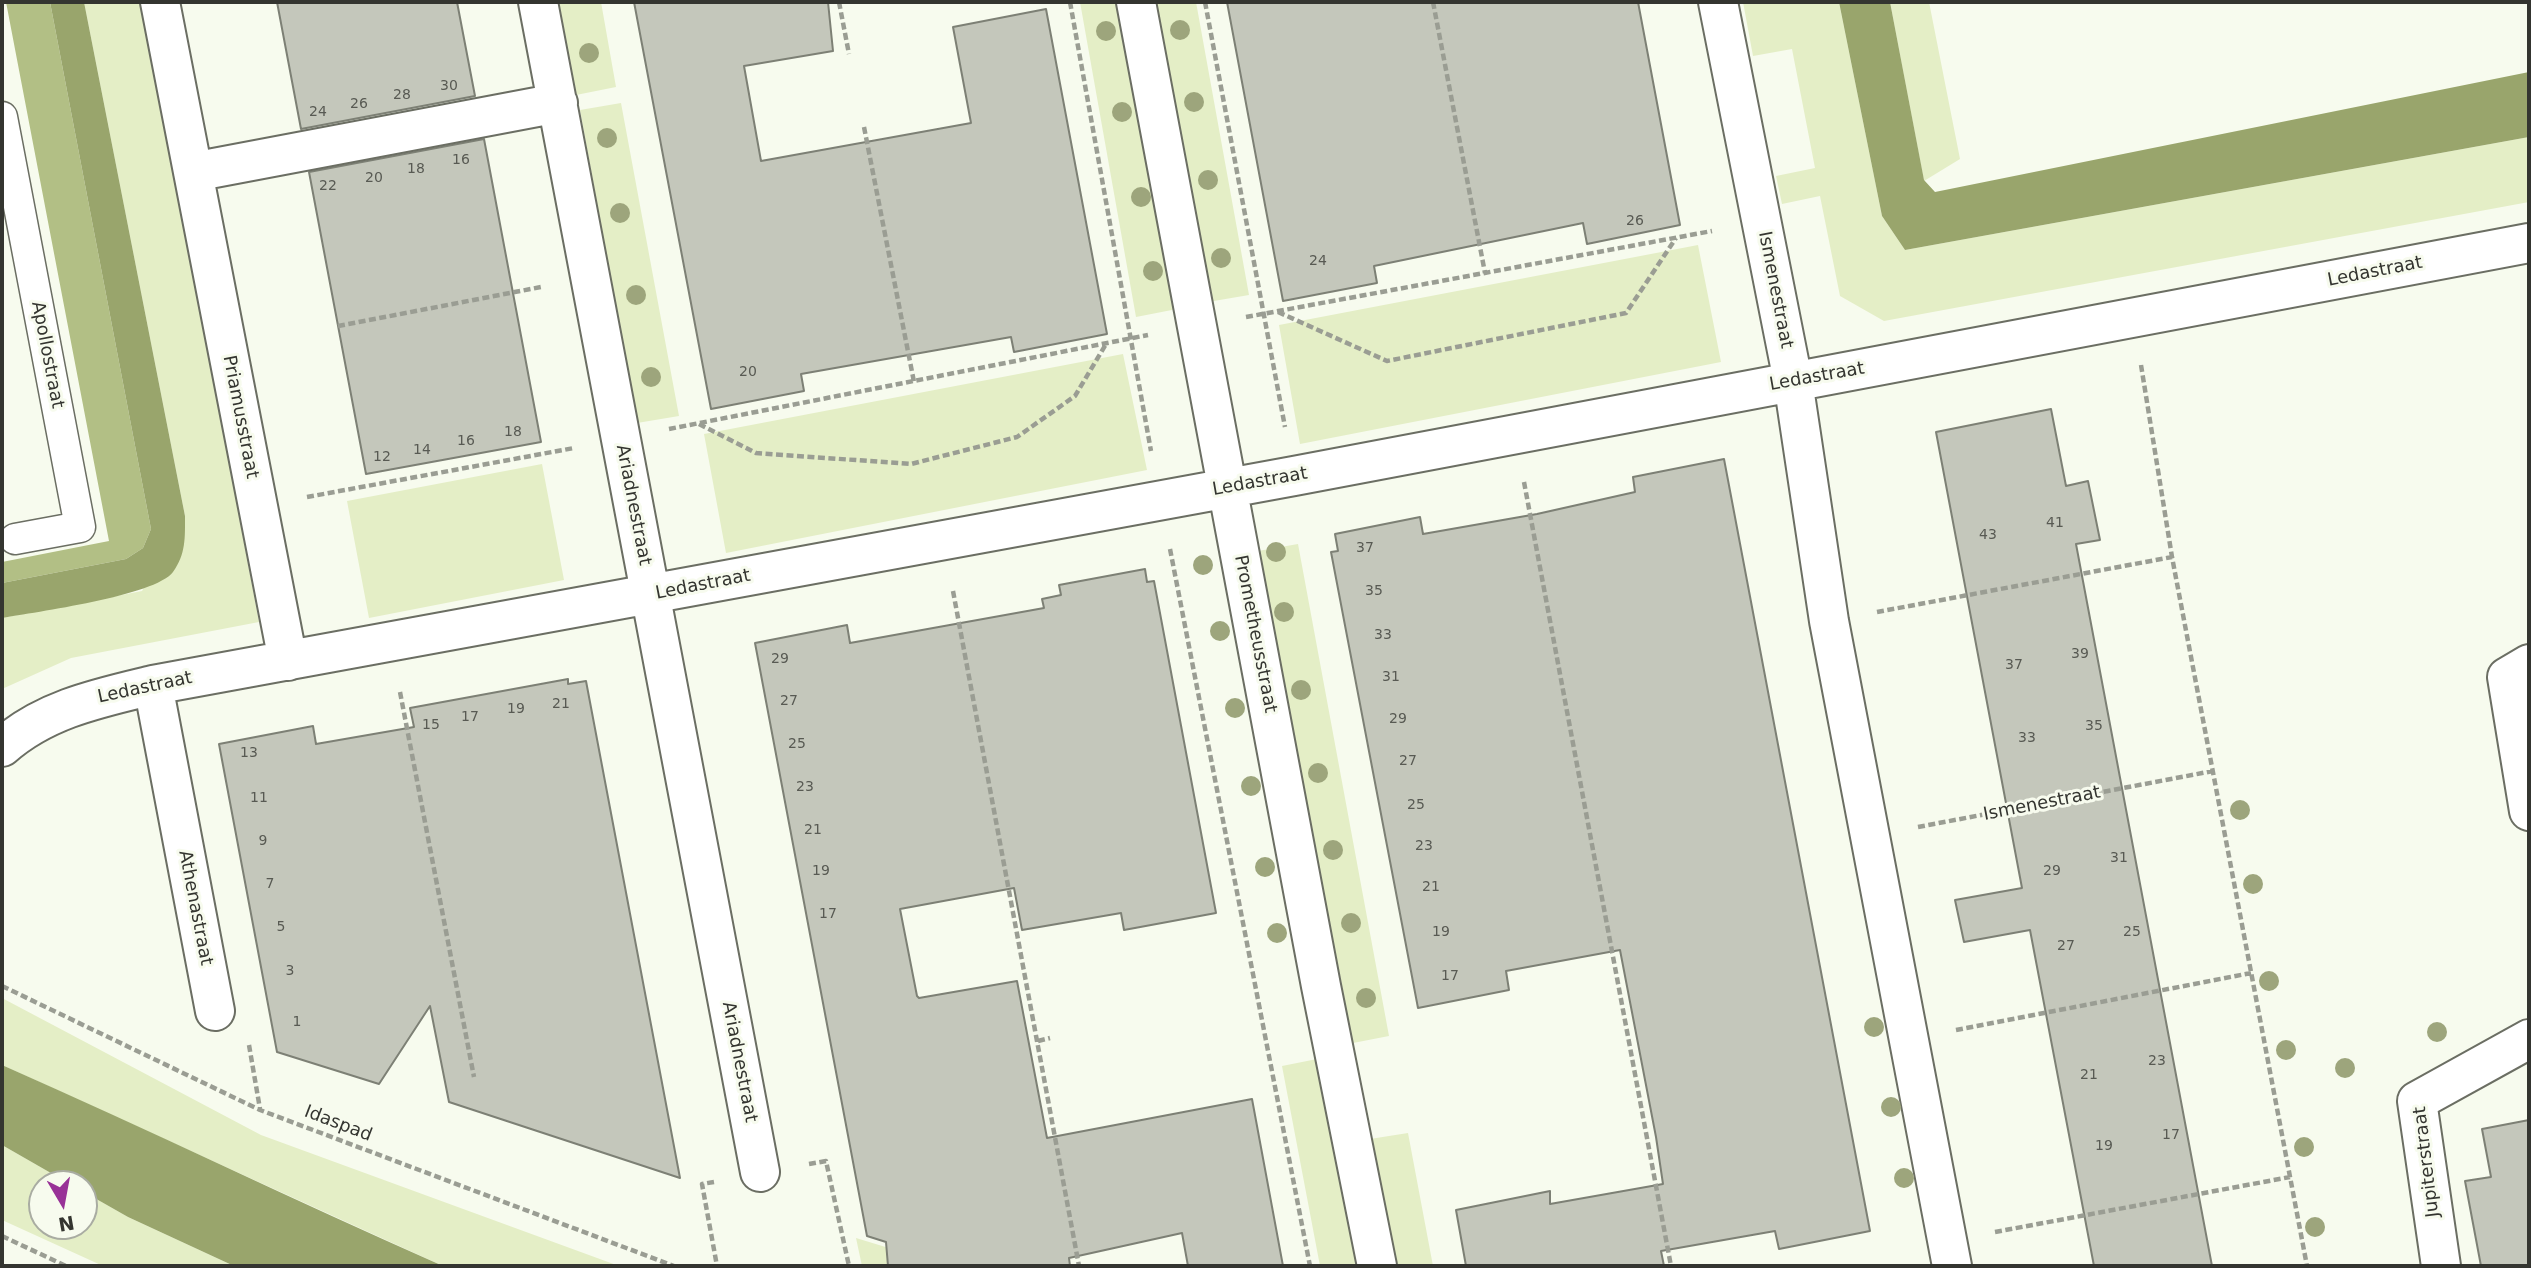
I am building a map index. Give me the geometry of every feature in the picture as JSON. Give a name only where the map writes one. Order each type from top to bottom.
[{"type":"street","name":"Priamusstraat","points":[[160,2],[288,661]]},
{"type":"street","name":"Ariadnestraat","points":[[538,2],[760,1172]]},
{"type":"street","name":"Prometheusstraat","points":[[1136,2],[1318,972],[1377,1266]]},
{"type":"street","name":"Ismenestraat","points":[[1718,2],[1793,381],[1829,621],[1949,1254]]},
{"type":"street","points":[[193,172],[558,103]]},
{"type":"street","name":"Ledastraat","points":[[2,747],[23,729],[77,704],[153,685],[1294,476],[2529,243]]},
{"type":"street","points":[[2529,664],[2507,677],[2529,811]]},
{"type":"street","name":"Athenastraat","points":[[153,685],[215,1011]]},
{"type":"street","name":"Jupiterstraat","points":[[2441,1266],[2417,1101],[2529,1039]]},
{"type":"lane","name":"Apollostraat","points":[[2,117],[80,527],[15,539]]},
{"type":"path","points":[[839,2],[849,54]]},
{"type":"path","points":[[1205,2],[1294,476]]},
{"type":"path","points":[[1433,2],[1485,273]]},
{"type":"path","points":[[864,127],[914,382]]},
{"type":"path","points":[[257,506],[621,439],[1264,313],[1761,223]]},
{"type":"path","points":[[1277,311],[1387,362],[1626,313],[1677,237]]},
{"type":"path","points":[[338,326],[590,278]]},
{"type":"path","points":[[2133,319],[2172,557],[2306,1266]]},
{"type":"path","points":[[698,424],[756,453],[911,464],[1017,437],[1075,396],[1107,343]]},
{"type":"path","points":[[1523,478],[1671,1266]]},
{"type":"path","points":[[1829,621],[2172,557]]},
{"type":"path","points":[[953,590],[1079,1266]]},
{"type":"path","points":[[400,692],[474,1077]]},
{"type":"path","name":"Ismenestraat","points":[[1870,836],[2213,771]]},
{"type":"path","points":[[1909,1039],[2251,974]]},
{"type":"path","name":"Idaspad","points":[[2,986],[260,1110],[674,1266]]},
{"type":"path","points":[[1258,999],[1310,1266]]},
{"type":"path","points":[[215,1011],[244,1020],[260,1110]]},
{"type":"path","points":[[1038,1041],[1050,1038]]},
{"type":"path","points":[[1949,1254],[2290,1177]]},
{"type":"path","points":[[2,1236],[66,1266]]},
{"type":"shaded area","points":[[6,2],[50,2],[151,529],[143,548],[126,559],[2,583],[2,562],[109,541]]},
{"type":"shaded area","points":[[50,2],[84,2],[185,516],[185,539],[177,565],[162,581],[120,596],[2,618],[2,583],[126,559],[143,548],[151,529]]},
{"type":"shaded area","points":[[84,2],[142,2],[259,622],[71,658],[2,689],[2,618],[142,591],[185,516]]},
{"type":"shaded area","points":[[559,2],[601,2],[616,87],[576,95]]},
{"type":"shaded area","points":[[1080,2],[1122,2],[1177,309],[1136,317]]},
{"type":"shaded area","points":[[1154,2],[1196,2],[1249,295],[1208,302]]},
{"type":"shaded area","points":[[1743,2],[1839,2],[1882,216],[1905,250],[2529,137],[2529,202],[1884,321],[1840,296],[1820,196],[1782,204],[1776,176],[1815,168],[1792,49],[1753,56]]},
{"type":"shaded area","points":[[1839,2],[1890,2],[1924,180],[1935,192],[2529,72],[2529,137],[1905,250],[1882,216]]},
{"type":"shaded area","points":[[1890,2],[1929,2],[1960,159],[1924,181]]},
{"type":"shaded area","points":[[621,103],[679,416],[637,423],[580,110]]},
{"type":"shaded area","points":[[1698,245],[1721,362],[1300,444],[1279,325]]},
{"type":"shaded area","points":[[1123,354],[1147,470],[726,553],[704,434]]},
{"type":"shaded area","points":[[542,464],[564,580],[369,618],[347,501]]},
{"type":"shaded area","points":[[1298,544],[1389,1036],[1353,1043],[1258,551]]},
{"type":"shaded area","points":[[2,998],[261,1135],[619,1266],[443,1266],[2,1065]]},
{"type":"shaded area","points":[[1317,1059],[1358,1266],[1320,1266],[1282,1066]]},
{"type":"shaded area","points":[[2,1065],[443,1266],[234,1266],[128,1217],[98,1200],[98,1170],[46,1170],[2,1145]]},
{"type":"shaded area","points":[[1408,1133],[1433,1266],[1396,1266],[1370,1139]]},
{"type":"shaded area","points":[[2,1145],[46,1170],[28,1170],[28,1232],[2,1220]]},
{"type":"shaded area","points":[[98,1200],[128,1217],[234,1266],[103,1266],[46,1240],[98,1240]]},
{"type":"shaded area","points":[[856,1238],[948,1266],[862,1266]]},
{"type":"building","points":[[277,2],[457,2],[475,96],[301,129]]},
{"type":"building","points":[[634,2],[828,2],[833,51],[744,66],[761,161],[971,123],[953,27],[1046,9],[1107,334],[1014,352],[1011,337],[801,374],[804,391],[711,409]]},
{"type":"building","points":[[1227,2],[1638,2],[1680,225],[1587,244],[1583,223],[1374,266],[1377,283],[1283,301]]},
{"type":"building","points":[[484,139],[541,442],[366,474],[309,172]]},
{"type":"building","points":[[2051,409],[2066,486],[2088,481],[2100,540],[2076,544],[2212,1266],[2094,1266],[2030,930],[1964,942],[1955,900],[2022,888],[1936,432]]},
{"type":"building","points":[[1724,459],[1870,1231],[1779,1249],[1775,1231],[1661,1251],[1664,1266],[1466,1266],[1456,1210],[1550,1191],[1550,1204],[1663,1184],[1656,1137],[1620,950],[1506,971],[1509,990],[1418,1008],[1331,552],[1338,551],[1335,534],[1420,517],[1423,534],[1537,514],[1635,492],[1633,477]]},
{"type":"building","points":[[1145,569],[1147,582],[1154,581],[1216,913],[1124,930],[1121,913],[1022,930],[1014,888],[900,909],[917,996],[919,998],[1017,981],[1047,1138],[1252,1099],[1283,1266],[1188,1266],[1182,1233],[1069,1258],[1070,1266],[888,1266],[886,1242],[867,1236],[755,643],[847,625],[850,643],[1044,608],[1042,599],[1061,595],[1059,585]]},
{"type":"building","points":[[568,679],[568,684],[586,681],[680,1178],[449,1102],[430,1006],[379,1084],[277,1052],[219,744],[313,726],[316,744],[414,727],[410,708]]},
{"type":"building","points":[[2529,1120],[2529,1266],[2481,1266],[2465,1181],[2491,1177],[2482,1129]]}]
